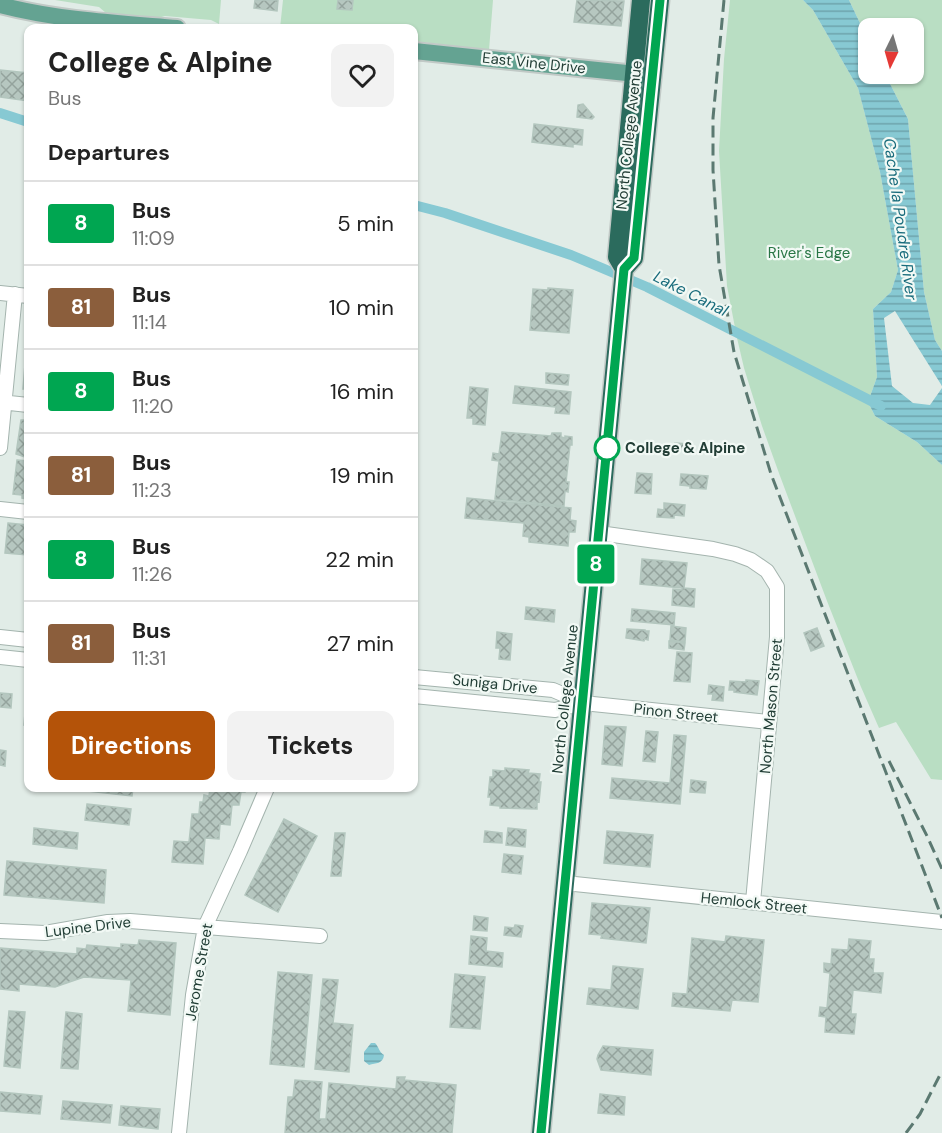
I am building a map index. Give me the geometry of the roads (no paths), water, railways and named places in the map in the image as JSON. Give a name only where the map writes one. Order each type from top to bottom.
[{"type":"highway","name":"North College Avenue","points":[[624,269],[617,257],[641,0]]},
{"type":"highway","name":"North College Avenue","points":[[542,1133],[622,288],[624,269],[634,258],[660,0]]},
{"type":"main road","points":[[0,5],[25,12],[127,24]]},
{"type":"main road","name":"East Vine Drive","points":[[418,51],[653,75]]},
{"type":"street","points":[[0,292],[22,295],[2,402],[0,448]]},
{"type":"street","points":[[2,402],[24,405]]},
{"type":"street","points":[[0,509],[24,512]]},
{"type":"street","name":"North Mason Street","points":[[599,533],[735,554],[751,560],[767,571],[777,587],[777,637],[753,902]]},
{"type":"street","points":[[0,637],[24,640]]},
{"type":"street","points":[[0,657],[24,660]]},
{"type":"street","name":"Suniga Drive","points":[[418,677],[553,690],[583,703]]},
{"type":"street","name":"Suniga Drive","points":[[418,696],[555,710],[583,703]]},
{"type":"street","name":"Pinon Street","points":[[583,703],[769,722]]},
{"type":"street","name":"Jerome Street","points":[[179,1133],[193,995],[205,927],[265,792]]},
{"type":"street","name":"Hemlock Street","points":[[565,883],[942,922]]},
{"type":"street","name":"Lupine Drive","points":[[0,931],[45,933],[108,922],[130,921],[320,936]]},
{"type":"water","name":"Cache la Poudre River","points":[[803,0],[849,0],[858,19],[858,84],[890,84],[908,119],[924,292],[935,340],[942,351],[942,386],[895,311],[884,318],[892,386],[913,403],[930,405],[942,388],[942,465],[917,442],[875,416],[868,402],[877,377],[873,309],[891,292],[898,270],[880,172],[858,88],[813,10]]},
{"type":"water","points":[[371,1043],[375,1043],[384,1055],[381,1062],[369,1065],[364,1061],[364,1052]]},
{"type":"waterway","name":"Lake Canal","points":[[0,113],[24,121]]},
{"type":"waterway","name":"Lake Canal","points":[[418,206],[571,255],[647,287],[881,406]]},
{"type":"railway","points":[[724,0],[713,118],[713,170],[719,265],[734,352],[771,474],[942,918]]},
{"type":"railway","points":[[889,761],[942,869]]},
{"type":"railway","points":[[906,1133],[920,1114],[942,1071]]},
{"type":"place","name":"College & Alpine","points":[[607,448]]},
{"type":"park label","name":"River's Edge","points":[[809,253]]}]
